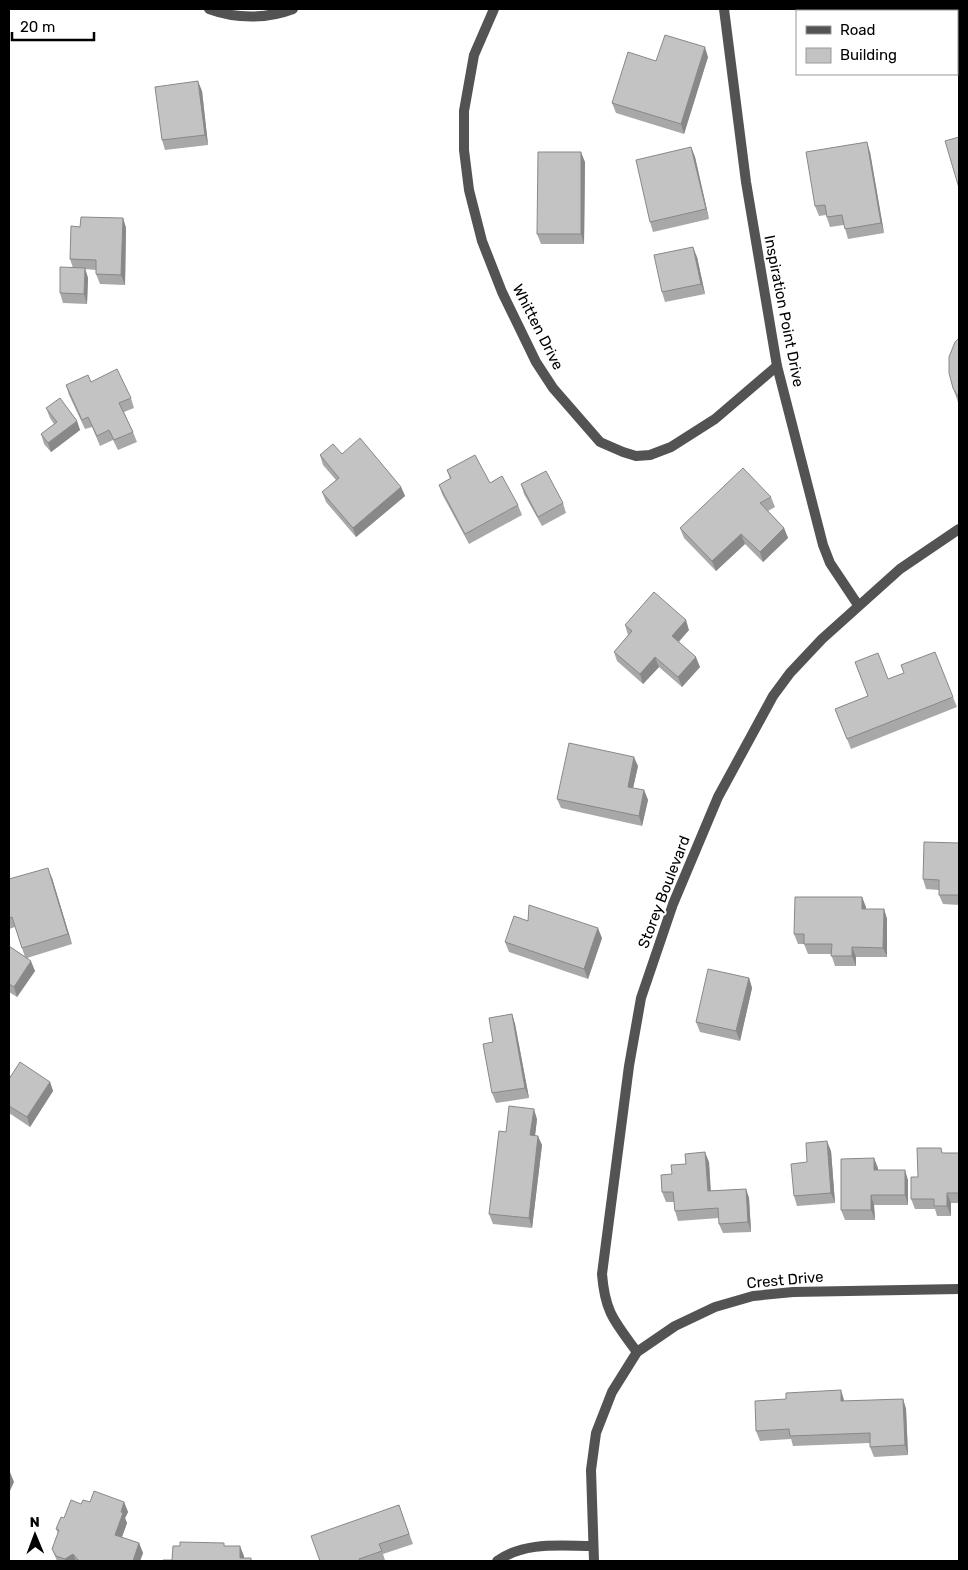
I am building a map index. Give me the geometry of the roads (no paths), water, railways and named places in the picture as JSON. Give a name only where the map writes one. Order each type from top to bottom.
[{"type":"street","points":[[209,9],[220,13],[248,16],[279,14],[293,9]]},
{"type":"street","name":"Whitten Drive","points":[[494,9],[474,56],[464,111],[464,150],[469,190],[482,242],[502,292],[536,362],[553,388],[600,442],[636,456],[650,455],[671,447],[715,419],[778,366]]},
{"type":"street","name":"Inspiration Point Drive","points":[[724,9],[746,182],[778,366],[823,545],[830,563],[858,605]]},
{"type":"street","name":"Storey Boulevard","points":[[637,1352],[610,1314],[603,1291],[602,1274],[629,1066],[641,998],[673,904],[718,797],[773,696],[790,673],[822,639],[900,569],[959,529]]},
{"type":"street","name":"Crest Drive","points":[[594,1561],[591,1470],[596,1433],[612,1392],[637,1352],[675,1326],[715,1307],[753,1296],[793,1292],[959,1289]]},
{"type":"street","points":[[497,1561],[512,1551],[529,1547],[593,1546]]}]
